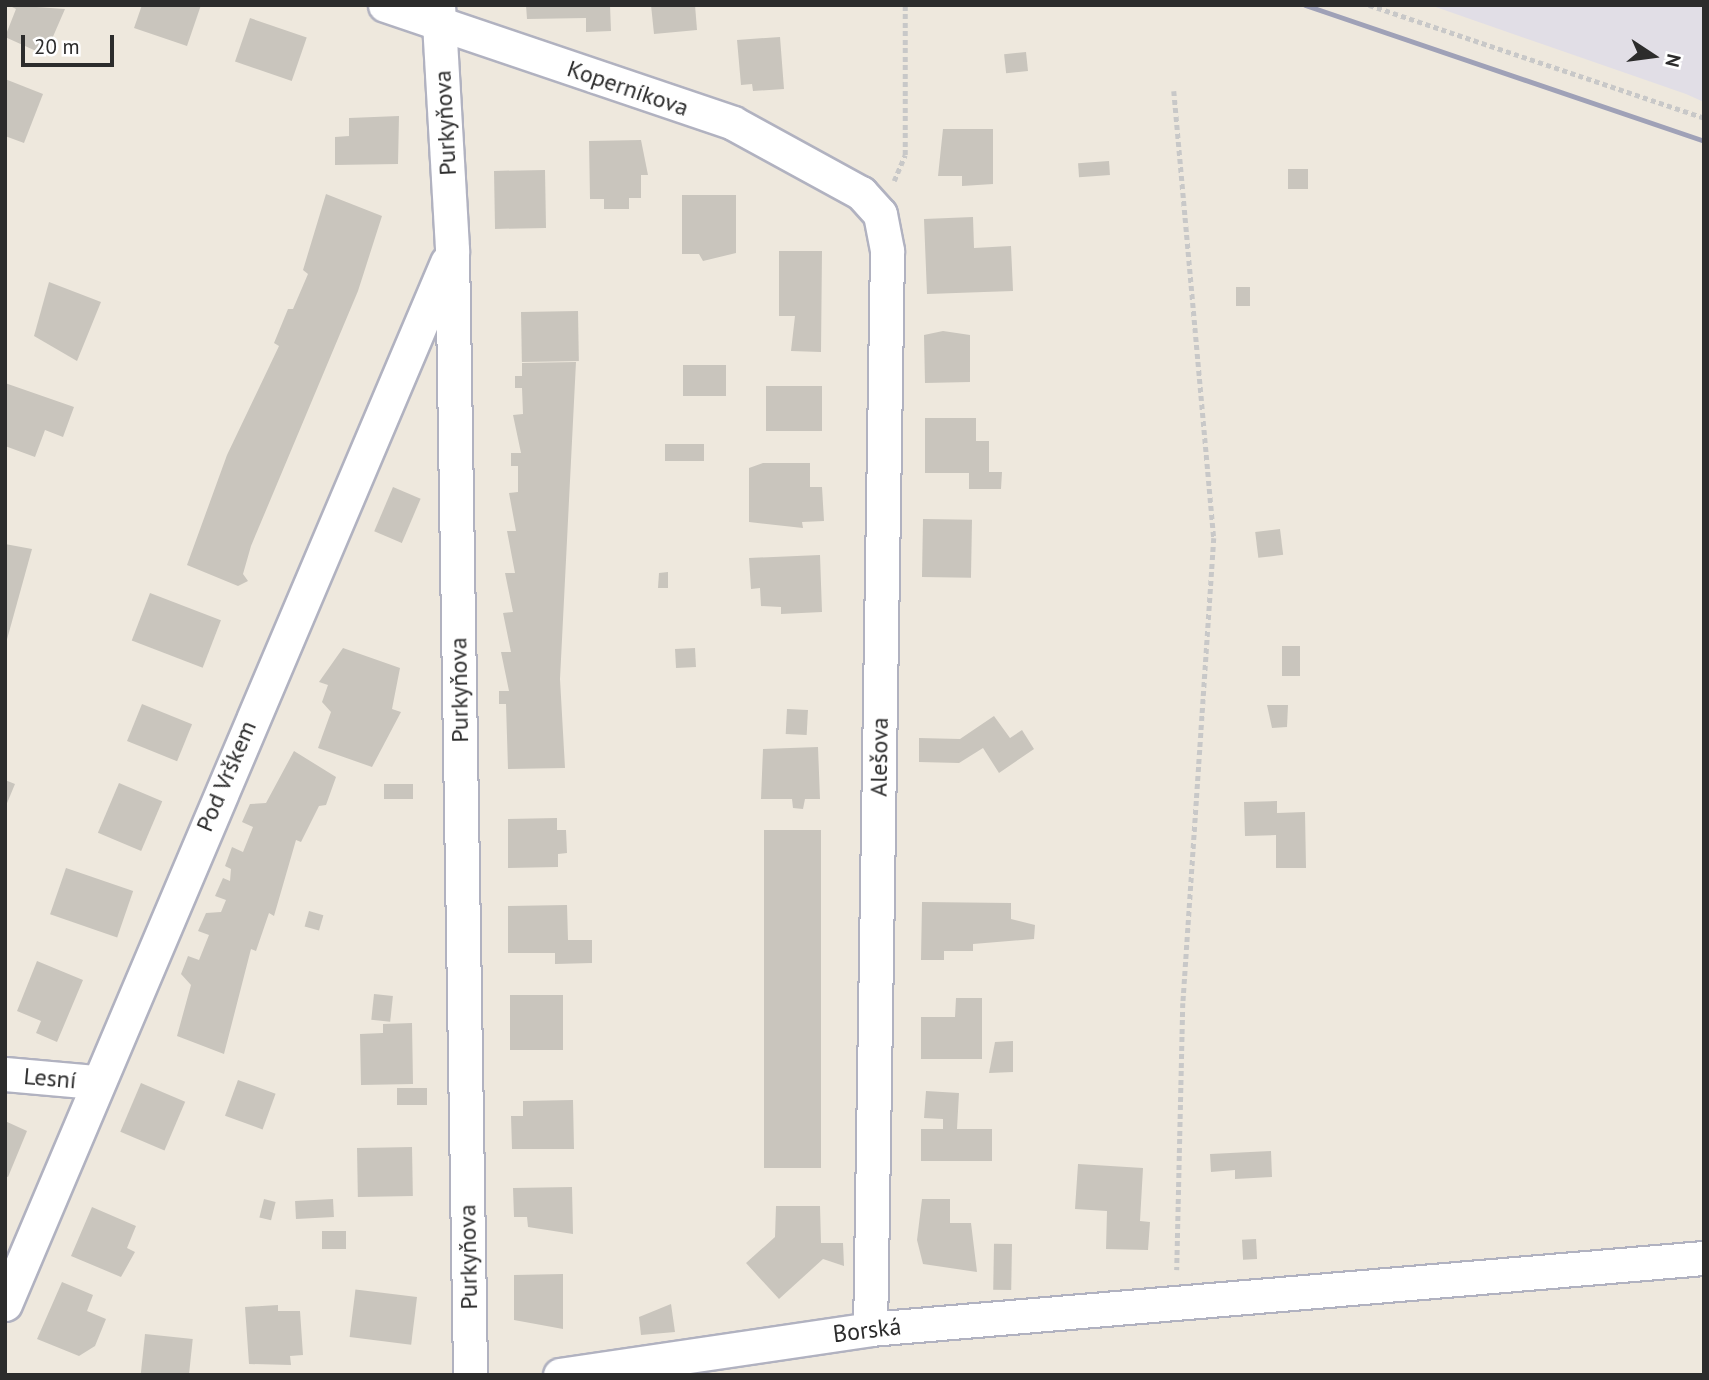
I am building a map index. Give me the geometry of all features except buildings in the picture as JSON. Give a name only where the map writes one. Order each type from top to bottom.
[{"type":"street","name":"Koperníkova","points":[[385,5],[439,15],[733,123],[871,204]]},
{"type":"street","name":"Purkyňova","points":[[439,15],[452,250],[470,1375]]},
{"type":"street","name":"Alešova","points":[[870,1329],[887,251],[871,204]]},
{"type":"street","name":"Pod Vrškem","points":[[5,1304],[95,1082],[452,250]]},
{"type":"street","name":"Lesní","points":[[5,1074],[95,1082]]},
{"type":"street","name":"Borská","points":[[560,1375],[870,1329],[1177,1298],[1704,1258]]},
{"type":"path","points":[[871,204],[905,155],[905,5]]},
{"type":"path","points":[[1369,5],[1704,118]]},
{"type":"path","points":[[1174,91],[1214,538],[1182,1003],[1177,1298]]},
{"type":"shaded area","points":[[1430,5],[1704,5],[1704,102],[1686,94]]},
{"type":"railway","points":[[1305,5],[1704,141]]}]
